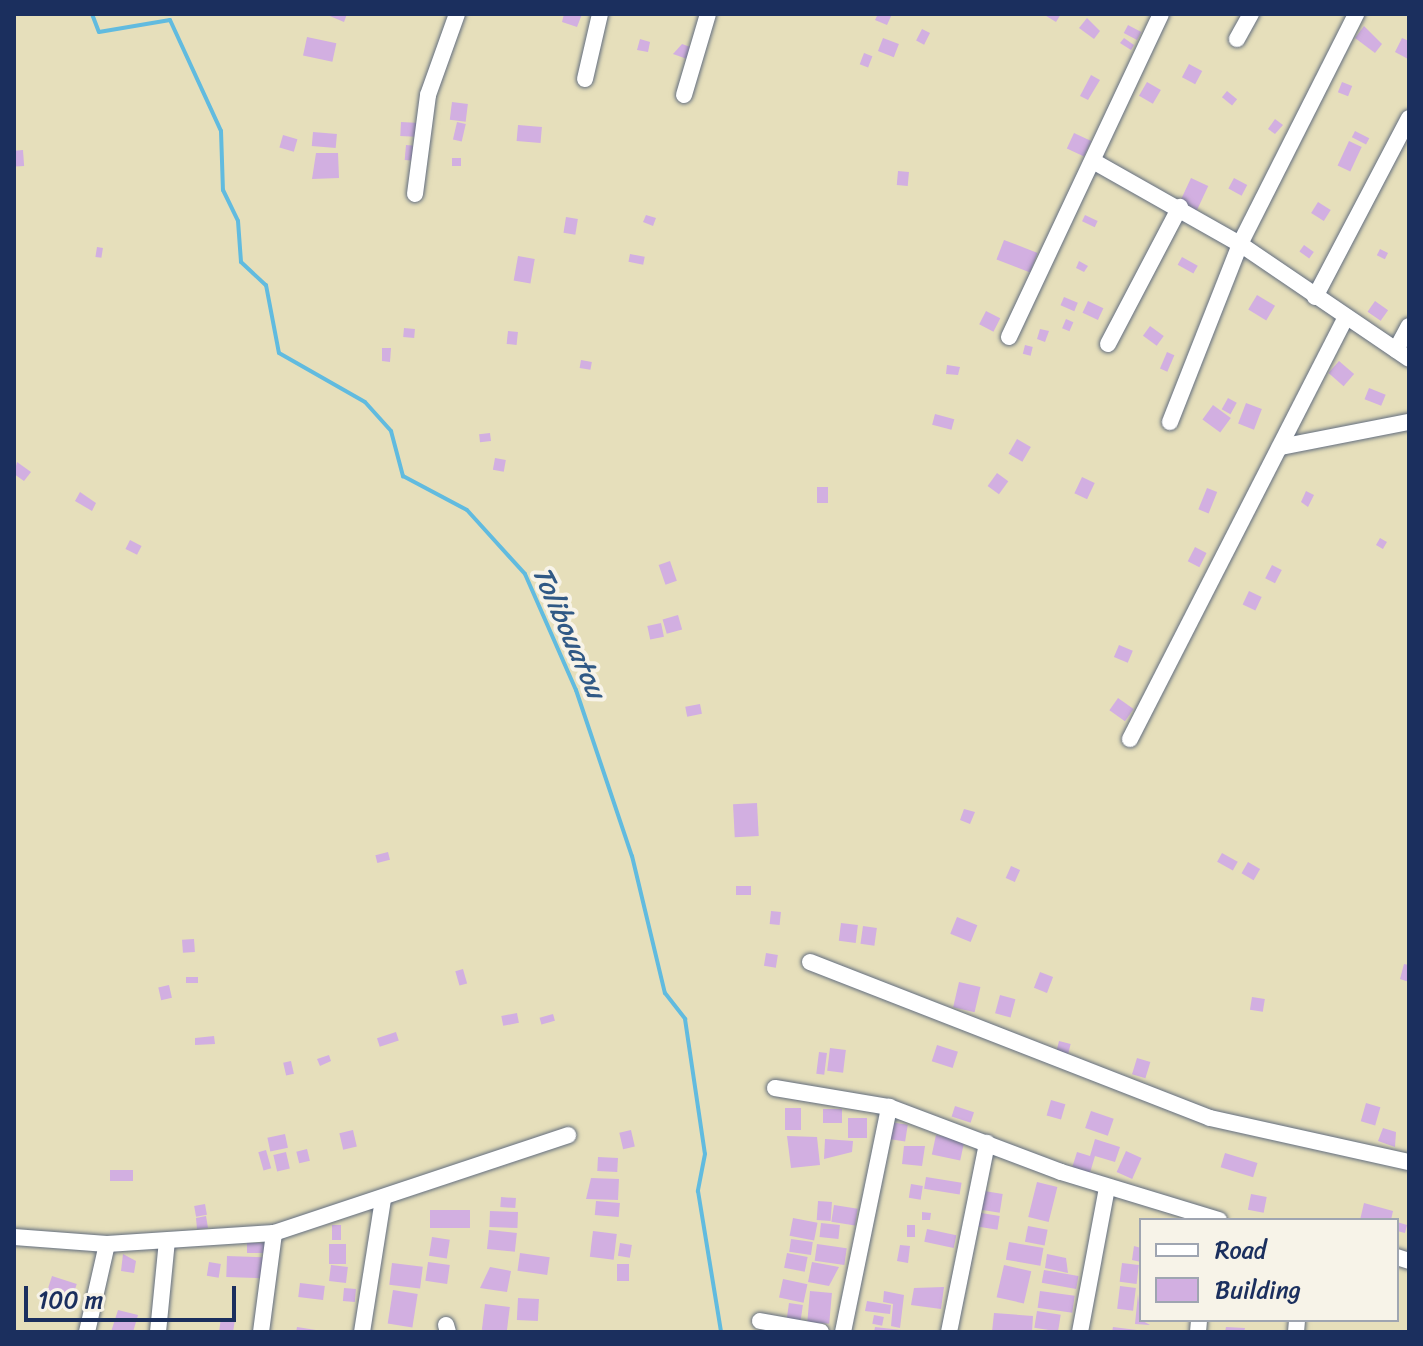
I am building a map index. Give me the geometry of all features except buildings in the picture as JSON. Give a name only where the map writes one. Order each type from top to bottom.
[{"type":"street","points":[[415,194],[428,95],[457,14]]},
{"type":"street","points":[[585,79],[600,14]]},
{"type":"street","points":[[684,95],[708,14]]},
{"type":"street","points":[[1009,337],[1161,14]]},
{"type":"street","points":[[1237,39],[1251,14]]},
{"type":"street","points":[[1170,422],[1240,244],[1356,14]]},
{"type":"street","points":[[1315,297],[1409,118]]},
{"type":"street","points":[[1093,161],[1180,207],[1240,244],[1403,354],[1409,326]]},
{"type":"street","points":[[1108,344],[1180,207]]},
{"type":"street","points":[[1130,739],[1346,317]]},
{"type":"street","points":[[1280,447],[1409,422]]},
{"type":"street","points":[[810,962],[1210,1118],[1409,1162]]},
{"type":"street","points":[[775,1088],[889,1107],[1107,1188],[1207,1218]]},
{"type":"street","points":[[843,1332],[889,1107]]},
{"type":"street","points":[[14,1237],[107,1244],[274,1233],[568,1135]]},
{"type":"street","points":[[949,1332],[987,1143]]},
{"type":"street","points":[[1080,1332],[1107,1188]]},
{"type":"street","points":[[362,1332],[383,1199]]},
{"type":"street","points":[[261,1332],[274,1233]]},
{"type":"street","points":[[158,1332],[167,1241]]},
{"type":"street","points":[[87,1332],[107,1244]]},
{"type":"street","points":[[760,1321],[821,1332]]},
{"type":"waterway","name":"Tolibouatou","points":[[92,14],[99,32],[170,20],[221,131],[223,190],[238,221],[241,262],[266,285],[279,353],[365,402],[391,431],[403,476],[467,510],[525,574],[576,690],[632,856],[665,993],[685,1019],[705,1154],[698,1191],[721,1332]]}]
